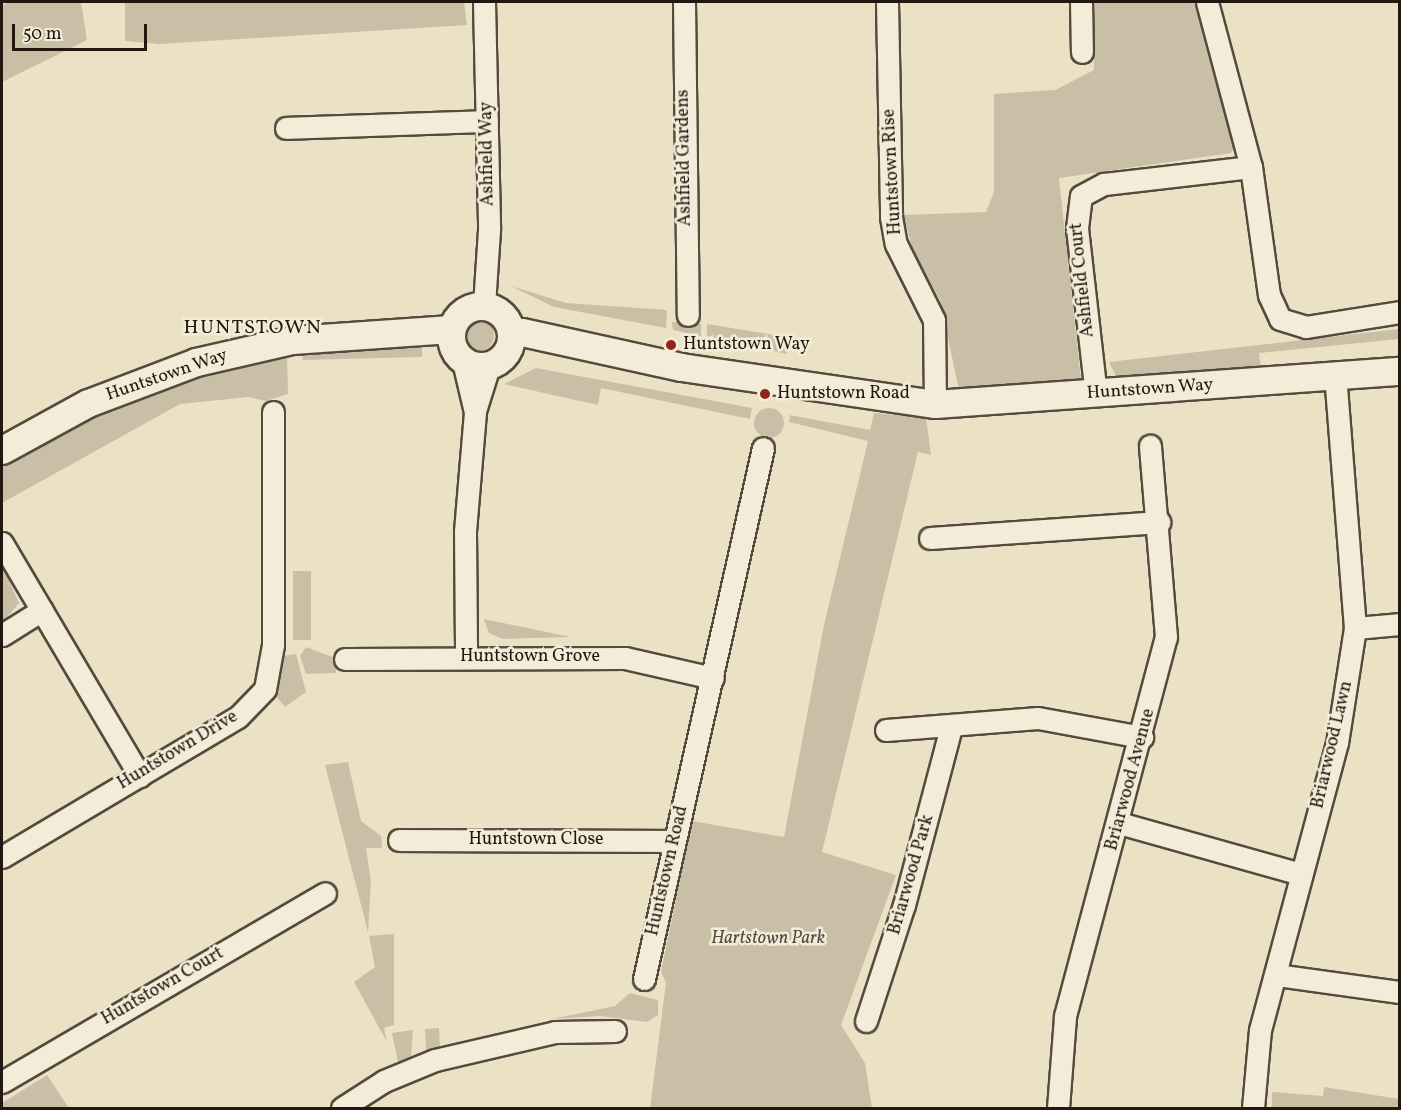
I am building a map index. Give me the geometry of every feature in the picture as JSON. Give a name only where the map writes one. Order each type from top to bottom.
[{"type":"street","name":"Ashfield Way","points":[[484,2],[487,121],[484,306]]},
{"type":"street","name":"Ashfield Gardens","points":[[684,2],[688,315]]},
{"type":"street","name":"Huntstown Rise","points":[[887,2],[892,226],[934,320],[935,404]]},
{"type":"street","points":[[1207,2],[1251,167],[1269,295],[1280,320],[1306,327],[1400,312]]},
{"type":"street","points":[[1082,52],[1086,7]]},
{"type":"street","points":[[286,128],[487,121]]},
{"type":"street","name":"Ashfield Court","points":[[1096,395],[1077,228],[1081,196],[1104,184],[1251,167]]},
{"type":"street","points":[[466,657],[465,531],[475,412],[489,366],[506,354],[511,335],[500,313],[484,306],[460,314],[451,329],[452,346],[462,361],[475,412]]},
{"type":"street","name":"Huntstown Way","points":[[2,450],[88,403],[196,362],[292,340],[451,329]]},
{"type":"street","name":"Huntstown Way","points":[[511,335],[522,332],[681,367],[935,404],[1096,395],[1400,371]]},
{"type":"street","points":[[462,361],[489,366]]},
{"type":"street","name":"Briarwood Lawn","points":[[1253,1108],[1260,1030],[1277,975],[1300,874],[1337,743],[1355,628],[1335,375]]},
{"type":"street","name":"Huntstown Drive","points":[[2,857],[238,717],[265,689],[273,645],[273,412]]},
{"type":"street","name":"Briarwood Avenue","points":[[1058,1108],[1065,1018],[1142,737],[1167,627],[1159,522],[1150,446]]},
{"type":"street","name":"Huntstown Road","points":[[644,979],[763,448]]},
{"type":"street","points":[[930,538],[1159,522]]},
{"type":"street","points":[[2,543],[140,776]]},
{"type":"street","points":[[2,635],[42,610]]},
{"type":"street","points":[[1355,628],[1400,624]]},
{"type":"street","name":"Huntstown Grove","points":[[345,659],[625,658],[712,678]]},
{"type":"street","points":[[886,730],[951,727],[1038,718],[1142,737]]},
{"type":"street","name":"Briarwood Park","points":[[866,1021],[904,905],[951,727]]},
{"type":"street","points":[[1119,823],[1300,874]]},
{"type":"street","name":"Huntstown Close","points":[[399,840],[674,842]]},
{"type":"street","name":"Huntstown Court","points":[[2,1082],[326,892]]},
{"type":"street","points":[[1277,975],[1347,989],[1400,992]]},
{"type":"street","points":[[342,1108],[384,1081],[435,1059],[555,1032],[615,1031]]},
{"type":"green space","points":[[8,2],[81,2],[87,40],[2,82],[2,6]]},
{"type":"green space","points":[[125,2],[464,2],[467,25],[159,44],[125,41]]},
{"type":"green space","points":[[1094,2],[1202,2],[1236,144],[1231,153],[1059,178],[1081,380],[1074,386],[959,390],[940,300],[913,250],[903,215],[986,212],[994,192],[994,94],[1055,90],[1094,70]]},
{"type":"green space","points":[[511,286],[566,303],[667,310],[666,328],[554,307]]},
{"type":"green space","points":[[477,318],[489,323],[494,335],[489,347],[477,352],[465,347],[460,335],[465,323]]},
{"type":"green space","points":[[672,322],[701,324],[701,336],[673,330]]},
{"type":"green space","points":[[707,324],[787,337],[787,354],[707,336]]},
{"type":"green space","points":[[1399,329],[1399,339],[1259,353],[1261,370],[1118,380],[1109,362]]},
{"type":"green space","points":[[392,345],[422,348],[422,357],[303,360],[302,350]]},
{"type":"green space","points":[[287,353],[288,394],[266,401],[249,397],[180,404],[2,503],[2,467],[89,416],[188,379]]},
{"type":"green space","points":[[536,368],[752,408],[750,419],[601,388],[598,405],[504,384]]},
{"type":"green space","points":[[769,408],[775,409],[783,417],[783,429],[775,437],[769,438],[763,437],[755,429],[754,423],[755,417],[763,409]]},
{"type":"green space","name":"Hartstown Park","points":[[874,413],[926,418],[931,455],[918,452],[822,852],[896,875],[841,1025],[865,1063],[872,1108],[650,1108],[666,983],[661,972],[692,821],[784,837],[824,625],[868,441],[789,422],[790,415],[870,430]]},
{"type":"green space","points":[[2,564],[19,603],[2,623]]},
{"type":"green space","points":[[293,571],[311,571],[311,640],[293,640]]},
{"type":"green space","points":[[484,619],[571,637],[503,639],[489,633]]},
{"type":"green space","points":[[306,647],[335,658],[336,673],[306,674],[300,656]]},
{"type":"green space","points":[[296,654],[306,692],[285,707],[274,694],[283,656]]},
{"type":"green space","points":[[348,762],[361,821],[381,836],[382,848],[366,848],[371,882],[368,932],[325,765]]},
{"type":"green space","points":[[394,934],[394,1025],[384,1028],[387,1042],[354,982],[375,967],[369,936]]},
{"type":"green space","points":[[630,993],[658,1000],[658,1015],[647,1022],[600,1016],[552,1019],[615,1006]]},
{"type":"green space","points":[[439,1028],[440,1047],[426,1052],[425,1029]]},
{"type":"green space","points":[[413,1030],[411,1057],[398,1062],[392,1033]]},
{"type":"green space","points":[[47,1075],[69,1108],[2,1108],[2,1103]]},
{"type":"green space","points":[[1324,1087],[1399,1099],[1399,1108],[1272,1108],[1272,1092],[1323,1096]]},
{"type":"place","name":"Huntstown Way","points":[[671,345]]},
{"type":"place","name":"Huntstown Road","points":[[765,394]]},
{"type":"district","name":"HUNTSTOWN","points":[[253,328]]}]
